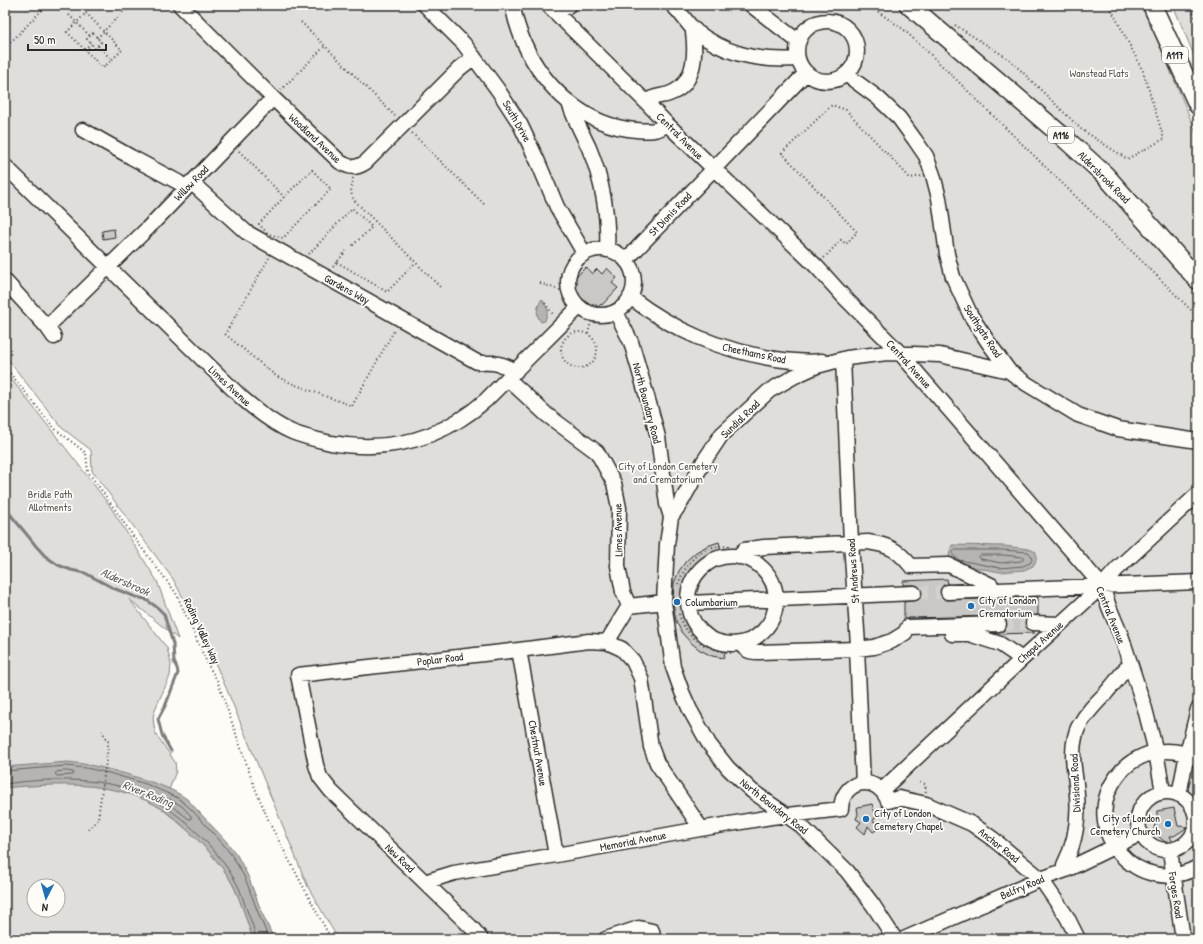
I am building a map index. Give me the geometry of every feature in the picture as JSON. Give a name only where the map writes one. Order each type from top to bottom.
[{"type":"main road","name":"Aldersbrook Road","points":[[910,5],[1061,135],[1105,175],[1198,280]]},
{"type":"main road","name":"A117","points":[[1152,5],[1198,104]]},
{"type":"lane","name":"Woodland Avenue","points":[[180,5],[340,162],[348,167],[360,166],[366,162],[459,69],[474,57]]},
{"type":"lane","name":"South Drive","points":[[425,5],[464,44],[498,90],[520,124],[557,207],[584,253]]},
{"type":"lane","points":[[513,5],[519,31],[530,56],[546,80],[569,103],[608,125],[626,129],[650,131],[663,128],[667,124]]},
{"type":"lane","points":[[553,9],[561,10],[569,5]]},
{"type":"lane","points":[[672,5],[683,15],[695,30],[716,44],[734,52],[765,60],[798,59]]},
{"type":"lane","points":[[751,5],[799,41]]},
{"type":"lane","name":"Central Avenue","points":[[553,9],[667,124],[816,266],[844,297],[900,353],[1102,586],[1122,638],[1145,709],[1156,752],[1163,792]]},
{"type":"lane","points":[[818,22],[837,22],[852,33],[856,41],[858,50],[857,60],[853,68],[847,75],[830,82],[813,78],[806,73],[802,69],[798,59],[797,53],[799,41],[803,33],[810,26],[818,22]]},
{"type":"lane","points":[[646,102],[651,97],[670,94],[677,90],[688,79],[694,60],[693,32],[695,30]]},
{"type":"lane","name":"St Dionis Road","points":[[626,260],[806,73]]},
{"type":"lane","name":"Southgate Road","points":[[847,75],[878,98],[899,118],[926,156],[939,198],[947,254],[953,277],[971,316],[1009,370],[1027,384],[1078,415],[1118,429],[1198,441]]},
{"type":"lane","name":"Willow Road","points":[[5,281],[51,332],[108,267],[274,98]]},
{"type":"lane","points":[[569,103],[572,113],[589,148],[599,178],[605,212],[607,250]]},
{"type":"lane","name":"Gardens Way","points":[[84,130],[178,182],[189,185],[246,232],[476,362],[497,364],[512,375]]},
{"type":"lane","name":"Limes Avenue","points":[[5,166],[242,398],[261,414],[292,432],[319,440],[348,446],[379,446],[409,442],[437,432],[461,420],[473,412],[512,375],[548,415],[597,452],[614,483],[619,508],[618,566],[623,592],[629,606]]},
{"type":"lane","points":[[594,249],[616,252],[626,260],[631,268],[634,278],[634,288],[623,307],[616,312],[607,315],[588,313],[573,301],[568,289],[567,279],[573,264],[584,253],[594,249]]},
{"type":"lane","name":"Cheethams Road","points":[[630,297],[665,321],[692,335],[725,348],[757,356],[793,361],[817,362],[843,359]]},
{"type":"lane","points":[[512,375],[579,307]]},
{"type":"lane","name":"North Boundary Road","points":[[616,312],[631,342],[659,444],[666,504],[671,517],[667,544],[664,602],[673,667],[690,710],[710,744],[728,768],[752,791],[799,824],[847,871],[873,905],[895,939]]},
{"type":"lane","points":[[843,359],[887,353],[940,355],[1009,370]]},
{"type":"lane","name":"Sundial Road","points":[[671,517],[704,461],[722,434],[768,392],[795,376],[817,366],[843,359]]},
{"type":"lane","name":"St Andrews Road","points":[[843,359],[851,542],[858,645],[863,782]]},
{"type":"lane","name":"Chapel Avenue","points":[[885,795],[1022,659],[1102,586],[1117,569],[1198,494]]},
{"type":"lane","points":[[738,557],[744,550],[764,547],[868,542],[892,548],[911,566],[949,565],[991,585],[991,590]]},
{"type":"lane","points":[[737,648],[762,632],[770,622],[774,611],[776,598],[768,575],[760,566],[749,560],[738,557],[725,557],[712,561],[702,568],[694,578],[689,590],[688,603],[690,615],[696,626],[705,635],[715,641],[737,648],[744,649],[750,652],[758,652],[857,649],[874,647],[892,641],[906,633],[968,634],[1000,644],[1022,659]]},
{"type":"lane","points":[[948,592],[1198,582]]},
{"type":"lane","points":[[688,603],[914,593]]},
{"type":"lane","points":[[664,602],[629,606],[607,642],[622,649],[633,661],[641,678],[651,747],[657,763],[700,829]]},
{"type":"lane","points":[[1033,623],[1060,624]]},
{"type":"lane","points":[[906,633],[908,627],[999,624]]},
{"type":"lane","name":"Poplar Road","points":[[320,776],[316,765],[298,675],[589,641],[607,642]]},
{"type":"lane","name":"Chestnut Avenue","points":[[519,650],[556,856]]},
{"type":"lane","name":"Divisional Road","points":[[1066,870],[1064,865],[1070,854],[1076,834],[1077,794],[1072,754],[1078,727],[1090,709],[1115,683],[1125,668],[1130,666]]},
{"type":"lane","points":[[1179,795],[1192,757],[1198,709]]},
{"type":"lane","points":[[1192,757],[1176,752],[1156,752],[1142,756],[1129,764],[1121,771],[1110,788],[1105,807],[1105,817],[1106,827],[1114,846],[1126,861],[1144,871],[1163,875],[1173,875],[1198,867]]},
{"type":"lane","name":"New Road","points":[[320,776],[331,791],[482,939]]},
{"type":"lane","points":[[863,782],[876,786],[885,795]]},
{"type":"lane","name":"Memorial Avenue","points":[[427,884],[430,880],[454,873],[556,856],[700,829],[787,815],[841,809],[843,796],[847,791],[863,782]]},
{"type":"lane","points":[[1163,792],[1171,792],[1179,795],[1189,802],[1196,810],[1196,828],[1192,836],[1182,846],[1170,851],[1161,850],[1146,842],[1140,834],[1138,826],[1138,817],[1146,800],[1163,792]]},
{"type":"lane","name":"Anchor Road","points":[[885,795],[926,804],[972,824],[993,839],[1041,879],[1067,917],[1078,939]]},
{"type":"lane","name":"Belfry Road","points":[[904,939],[1041,879],[1066,870],[1140,834]]},
{"type":"lane","name":"Forges Road","points":[[1170,851],[1183,939]]},
{"type":"lane","points":[[606,939],[639,928],[652,931],[654,939]]},
{"type":"path","points":[[5,48],[47,5]]},
{"type":"path","points":[[97,38],[130,5]]},
{"type":"path","points":[[868,5],[903,29],[931,55],[1198,317]]},
{"type":"path","points":[[954,24],[1009,59],[1081,129],[1127,159],[1164,139],[1143,71],[1109,5]]},
{"type":"path","points":[[1190,5],[1198,24]]},
{"type":"path","points":[[86,13],[104,31],[122,50],[103,68],[67,32],[86,13]]},
{"type":"path","points":[[69,15],[90,36],[93,34],[101,42],[98,46]]},
{"type":"path","points":[[301,22],[484,204]]},
{"type":"path","points":[[90,36],[87,39],[91,44],[96,48],[98,46],[112,60]]},
{"type":"path","points":[[85,50],[91,44]]},
{"type":"path","points":[[274,98],[326,46]]},
{"type":"path","points":[[816,266],[841,240],[846,244],[857,232],[782,153],[832,105],[846,110],[910,178],[933,175]]},
{"type":"path","points":[[230,142],[284,197]]},
{"type":"path","points":[[355,167],[351,192],[353,198],[440,287]]},
{"type":"path","points":[[312,170],[331,189],[283,238],[268,234],[259,224],[284,197],[312,170]]},
{"type":"path","points":[[312,258],[308,254],[352,208],[372,227],[351,247]]},
{"type":"path","points":[[274,248],[225,334],[276,376],[352,406],[400,319]]},
{"type":"path","points":[[327,266],[332,267],[346,251]]},
{"type":"path","points":[[337,262],[387,292],[416,262]]},
{"type":"path","points":[[540,283],[559,290],[568,289]]},
{"type":"path","points":[[588,334],[593,314]]},
{"type":"path","points":[[576,332],[588,334],[592,338],[597,349],[594,360],[585,367],[573,367],[564,360],[561,354],[562,343],[570,334],[576,332]]},
{"type":"path","name":"Roding Valley Way","points":[[5,367],[54,428],[86,453],[88,472],[135,539],[176,593],[208,665],[217,680],[255,788],[271,826],[331,939]]},
{"type":"path","points":[[715,547],[728,546]]},
{"type":"path","points":[[681,631],[686,629]]},
{"type":"path","points":[[720,652],[737,648]]},
{"type":"path","points":[[88,829],[96,822],[99,811],[108,741],[102,731]]},
{"type":"green space","name":"City of London Cemetery and Crematorium","points":[[5,5],[902,5],[1045,130],[1151,236],[1198,292],[1198,939],[338,939],[308,887],[227,690],[201,631],[173,579],[92,471],[91,450],[62,428],[5,356]]},
{"type":"green space","name":"Wanstead Flats","points":[[913,5],[1143,5],[1198,137],[1198,275]]},
{"type":"green space","points":[[1173,5],[1198,5],[1198,65]]},
{"type":"green space","name":"Bridle Path Allotments","points":[[5,371],[110,506],[157,581],[178,639],[129,599],[167,648],[171,664],[170,676],[153,717],[156,734],[175,762],[176,771],[162,809],[202,844],[220,864],[237,893],[253,939],[5,939]]},
{"type":"water","points":[[542,299],[548,310],[545,321],[541,322],[537,310]]},
{"type":"water","points":[[952,545],[1004,546],[1029,549],[1036,552],[1036,561],[1033,566],[1024,570],[1000,572],[956,564],[949,556]]},
{"type":"water","name":"River Roding","points":[[67,762],[85,764],[136,777],[169,789],[187,799],[237,855],[248,876],[274,939],[253,939],[237,893],[222,868],[197,839],[162,809],[132,795],[99,787],[49,785],[5,788],[5,767]]},
{"type":"building","points":[[114,229],[115,237],[103,239],[102,231]]},
{"type":"building","points":[[586,267],[592,274],[597,269],[602,274],[607,268],[617,278],[612,283],[618,288],[602,305],[601,304],[598,307],[594,303],[591,307],[579,298],[572,289],[578,282],[574,279]]},
{"type":"building","name":"Columbarium","points":[[719,542],[721,551],[711,554],[702,560],[687,576],[683,586],[680,603],[685,618],[696,636],[705,643],[725,650],[724,658],[712,656],[700,650],[690,642],[682,633],[676,621],[673,602],[674,583],[679,571],[686,561],[696,552]]},
{"type":"building","name":"City of London Crematorium","points":[[947,579],[948,584],[943,585],[940,592],[941,597],[948,600],[1038,597],[1038,615],[1029,616],[1026,618],[1025,622],[1026,627],[1034,633],[993,633],[1003,631],[1007,628],[1006,619],[1003,616],[908,618],[904,620],[904,602],[918,600],[922,593],[918,586],[903,585],[903,581]]},
{"type":"building","name":"City of London Cemetery Chapel","points":[[872,804],[876,816],[873,821],[879,823],[878,829],[873,832],[868,826],[865,834],[857,827],[861,822],[856,819],[858,814],[857,808]]},
{"type":"building","name":"City of London Cemetery Church","points":[[1174,808],[1178,826],[1188,827],[1174,836],[1170,836],[1173,843],[1165,842],[1153,833],[1157,811]]},
{"type":"waterway","name":"Aldersbrook","points":[[5,508],[45,556],[58,565],[85,573],[113,588],[145,599],[164,614],[173,644],[174,662],[178,673],[166,704],[158,719],[162,735],[171,751]]},
{"type":"tunnel","points":[[914,593],[948,592]]},
{"type":"tunnel","points":[[999,624],[1033,623]]},
{"type":"place","name":"Columbarium","points":[[677,602]]},
{"type":"place","name":"City of London Crematorium","points":[[971,606]]},
{"type":"place","name":"City of London Cemetery Chapel","points":[[866,819]]},
{"type":"place","name":"City of London Cemetery Church","points":[[1168,824]]}]
